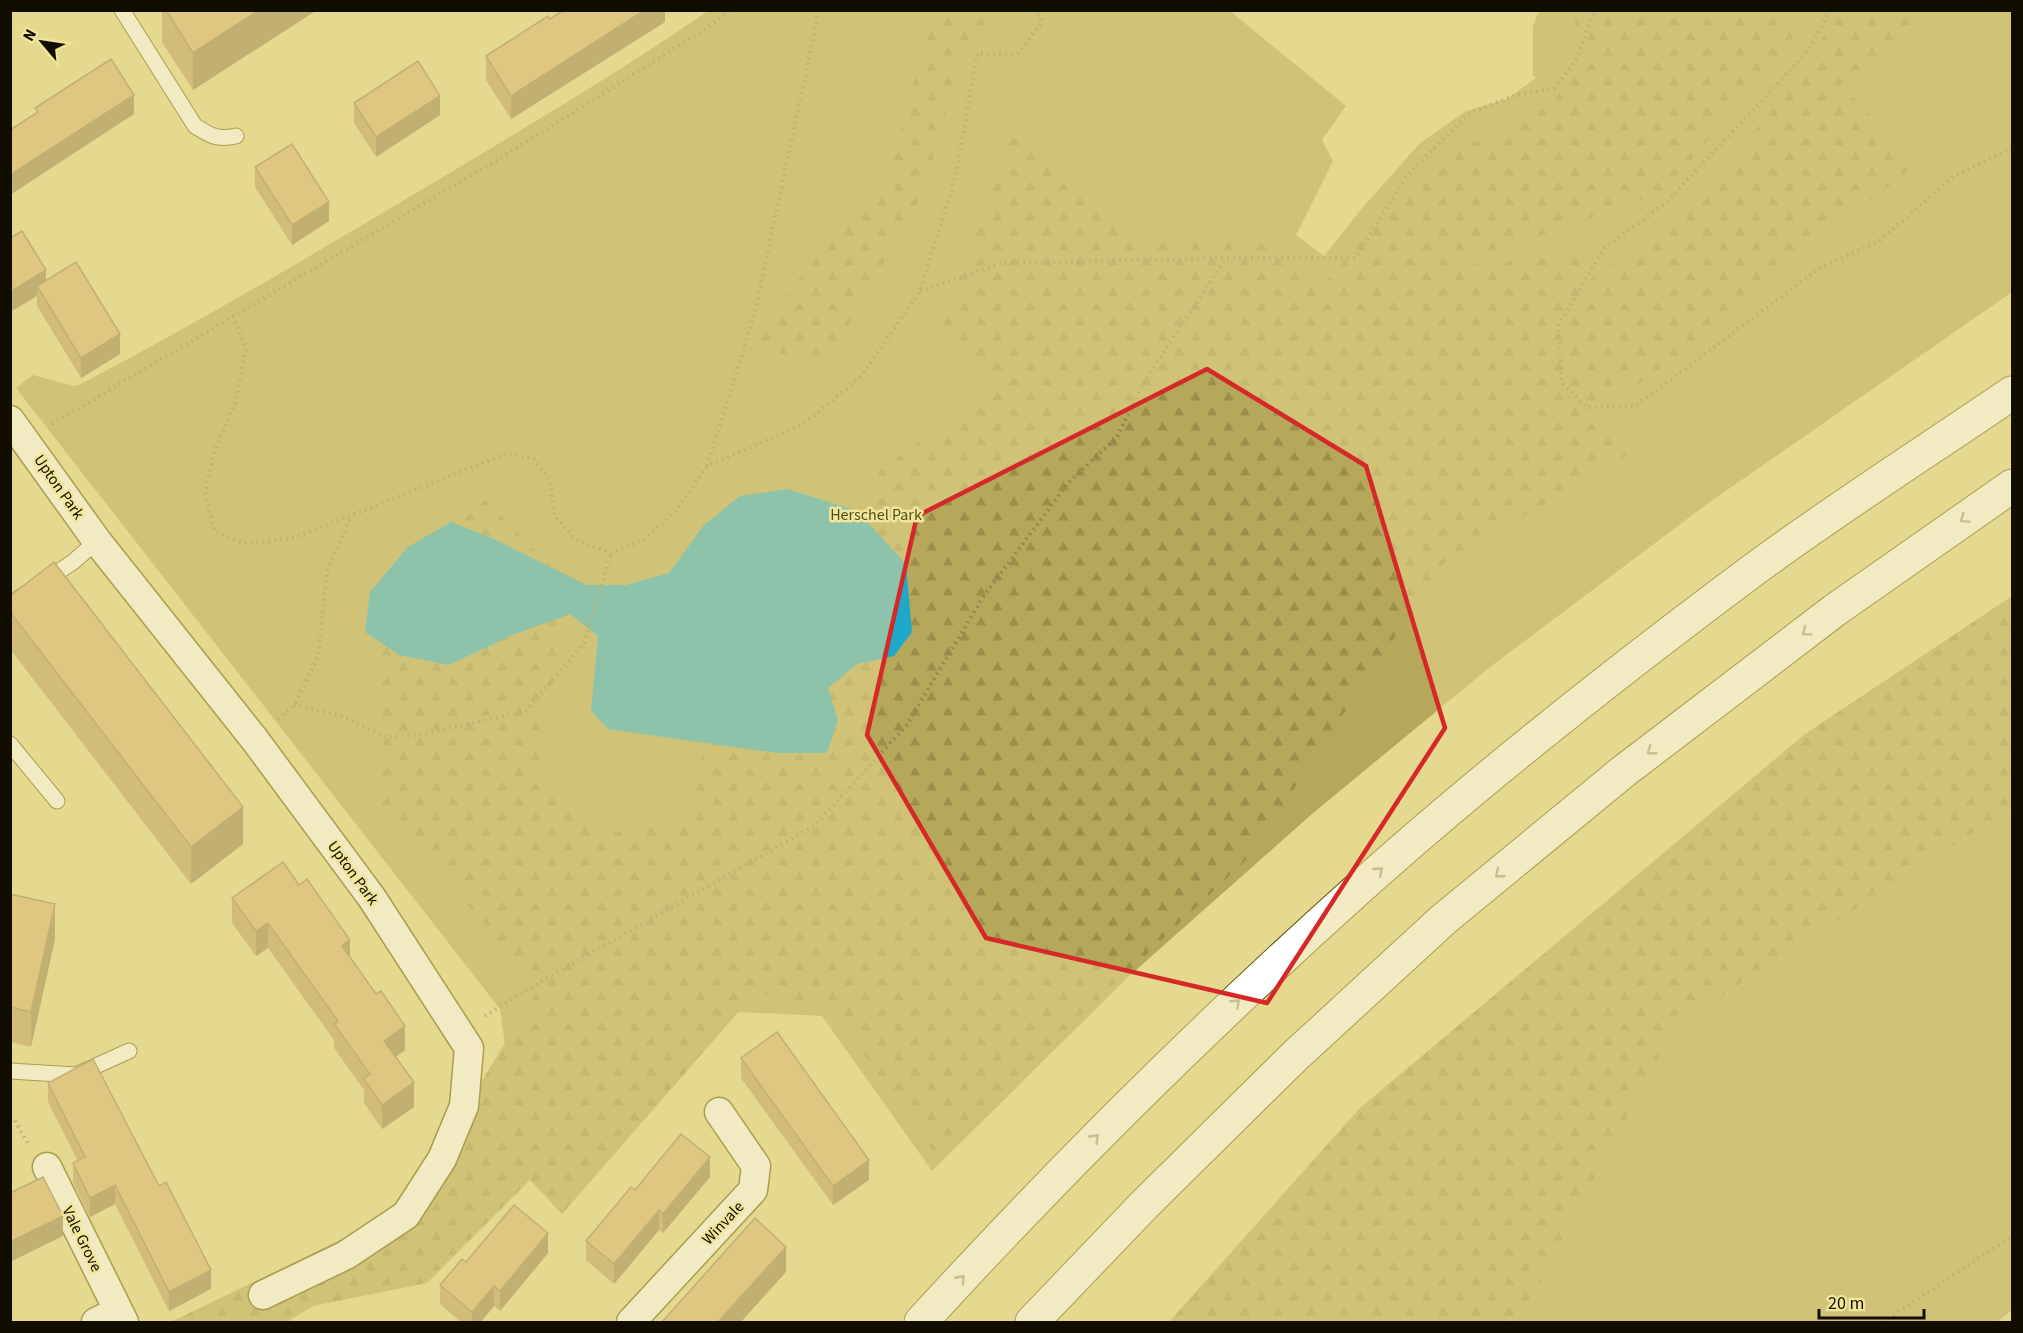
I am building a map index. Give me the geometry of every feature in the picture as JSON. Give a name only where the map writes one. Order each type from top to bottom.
[{"type":"highway","points":[[921,1323],[1002,1234],[1118,1115],[1357,890],[1481,783],[1629,664],[1759,566],[2013,393]]},
{"type":"highway","points":[[1032,1323],[1145,1204],[1296,1055],[1443,919],[1624,771],[1835,610],[2013,486]]},
{"type":"street","name":"Upton Park","points":[[15,432],[255,740],[372,897],[469,1048],[465,1106],[442,1159],[406,1215],[346,1256],[263,1295]]},
{"type":"street","name":"Winvale","points":[[632,1323],[753,1190],[756,1166],[719,1113]]},
{"type":"street","name":"Vale Grove","points":[[47,1167],[113,1319]]},
{"type":"lane","points":[[122,10],[195,126],[222,139],[236,136]]},
{"type":"lane","points":[[10,604],[73,562],[98,541]]},
{"type":"lane","points":[[10,744],[57,801]]},
{"type":"lane","points":[[10,1071],[76,1075],[129,1051]]},
{"type":"path","points":[[15,432],[74,410],[507,154],[704,30],[731,10]]},
{"type":"path","points":[[233,316],[246,348],[236,400],[213,455],[205,494],[215,532],[247,544],[294,538],[508,453],[534,459],[550,480],[554,515],[575,539],[611,553],[645,539],[675,512],[708,466],[754,316],[818,10]]},
{"type":"path","points":[[708,466],[804,424],[862,375],[920,291],[956,175],[977,54],[1018,53],[1042,22],[1038,10]]},
{"type":"path","points":[[920,291],[1002,263],[1226,258],[1355,258],[1408,173],[1468,114],[1516,95],[1556,88],[1577,58],[1594,10]]},
{"type":"path","points":[[1830,10],[1809,50],[1666,203],[1604,248],[1558,326],[1562,383],[1588,408],[1637,405],[1818,270],[1879,241],[1954,176],[2013,148]]},
{"type":"path","points":[[459,1032],[528,989],[814,826],[906,726],[983,597],[1069,482],[1118,437],[1144,382],[1226,258]]},
{"type":"path","points":[[255,740],[294,705],[318,657],[327,571],[351,515]]},
{"type":"path","points":[[294,705],[339,716],[386,737],[424,734],[526,711],[585,642],[611,553]]},
{"type":"path","points":[[1883,1323],[2013,1236]]},
{"type":"highlighted area","points":[[1207,369],[1366,466],[1445,728],[1267,1003],[986,938],[867,735],[917,516]]},
{"type":"green space","name":"Herschel Park","points":[[708,11],[1230,11],[1346,106],[1322,140],[1333,161],[1296,235],[1324,256],[1363,207],[1420,143],[1466,111],[1507,99],[1536,78],[1533,75],[1533,26],[1539,11],[2012,11],[2012,292],[1707,504],[1490,667],[1312,814],[1128,977],[932,1171],[822,1016],[698,1010],[505,1045],[500,1009],[16,388],[33,375],[73,386],[79,385],[121,363],[288,269],[486,151],[598,83]]},
{"type":"green space","points":[[935,11],[1024,11],[964,49],[923,193],[829,360],[740,348],[886,176]]},
{"type":"green space","points":[[1572,11],[1810,11],[1792,39],[1665,192],[1451,267],[1576,254],[1588,281],[1701,197],[1798,78],[1839,11],[1947,11],[1841,85],[1918,162],[1706,337],[1596,413],[1637,450],[1443,564],[1249,857],[936,1155],[831,1009],[755,993],[562,1214],[530,1180],[427,1283],[313,1306],[287,1322],[171,1322],[404,1209],[539,987],[381,806],[377,624],[483,498],[568,582],[539,777],[605,834],[691,821],[732,576],[858,591],[879,471],[989,389],[941,321],[1014,127],[1146,237],[1279,244],[1326,282],[1421,168],[1553,104],[1583,51]]},
{"type":"green space","points":[[2012,596],[2012,808],[1676,1026],[1527,1308],[1504,1322],[1169,1322],[1360,1108],[1805,734]]},
{"type":"green space","points":[[2012,808],[2012,1310],[1997,1322],[1504,1322],[1527,1308],[1676,1026]]},
{"type":"water","points":[[788,489],[857,511],[906,564],[912,632],[894,656],[857,664],[828,688],[838,720],[827,753],[777,753],[608,729],[591,711],[598,636],[570,614],[515,634],[449,665],[399,655],[365,632],[370,592],[408,547],[451,522],[494,539],[587,585],[626,585],[669,573],[704,525],[740,496]]},
{"type":"building","points":[[166,10],[259,10],[193,53]]},
{"type":"building","points":[[564,10],[645,10],[511,96],[486,56],[548,16],[550,19]]},
{"type":"building","points":[[111,59],[134,95],[10,175],[10,130],[38,112],[35,108]]},
{"type":"building","points":[[418,61],[440,96],[376,137],[354,103]]},
{"type":"building","points":[[292,144],[329,202],[292,225],[255,167]]},
{"type":"building","points":[[22,231],[46,270],[10,292],[10,238]]},
{"type":"building","points":[[76,262],[120,334],[81,358],[37,286]]},
{"type":"building","points":[[54,562],[243,807],[191,847],[10,612],[10,596]]},
{"type":"building","points":[[283,862],[299,885],[307,879],[350,940],[342,946],[376,994],[381,991],[405,1026],[384,1041],[414,1082],[382,1105],[364,1079],[370,1074],[334,1024],[338,1021],[268,923],[256,931],[232,898]]},
{"type":"building","points":[[10,894],[55,904],[31,1012],[10,1007]]},
{"type":"building","points":[[777,1032],[869,1160],[833,1186],[741,1058]]},
{"type":"building","points":[[93,1059],[159,1186],[166,1182],[211,1270],[169,1292],[115,1185],[90,1198],[73,1163],[85,1157],[48,1083]]},
{"type":"building","points":[[681,1134],[710,1157],[663,1214],[659,1210],[614,1264],[586,1241],[631,1187],[635,1190]]},
{"type":"building","points":[[43,1177],[63,1216],[10,1242],[10,1193]]},
{"type":"building","points":[[514,1205],[548,1233],[500,1291],[494,1286],[472,1312],[440,1285],[462,1259],[466,1262]]},
{"type":"building","points":[[755,1218],[786,1247],[717,1323],[661,1323]]}]
